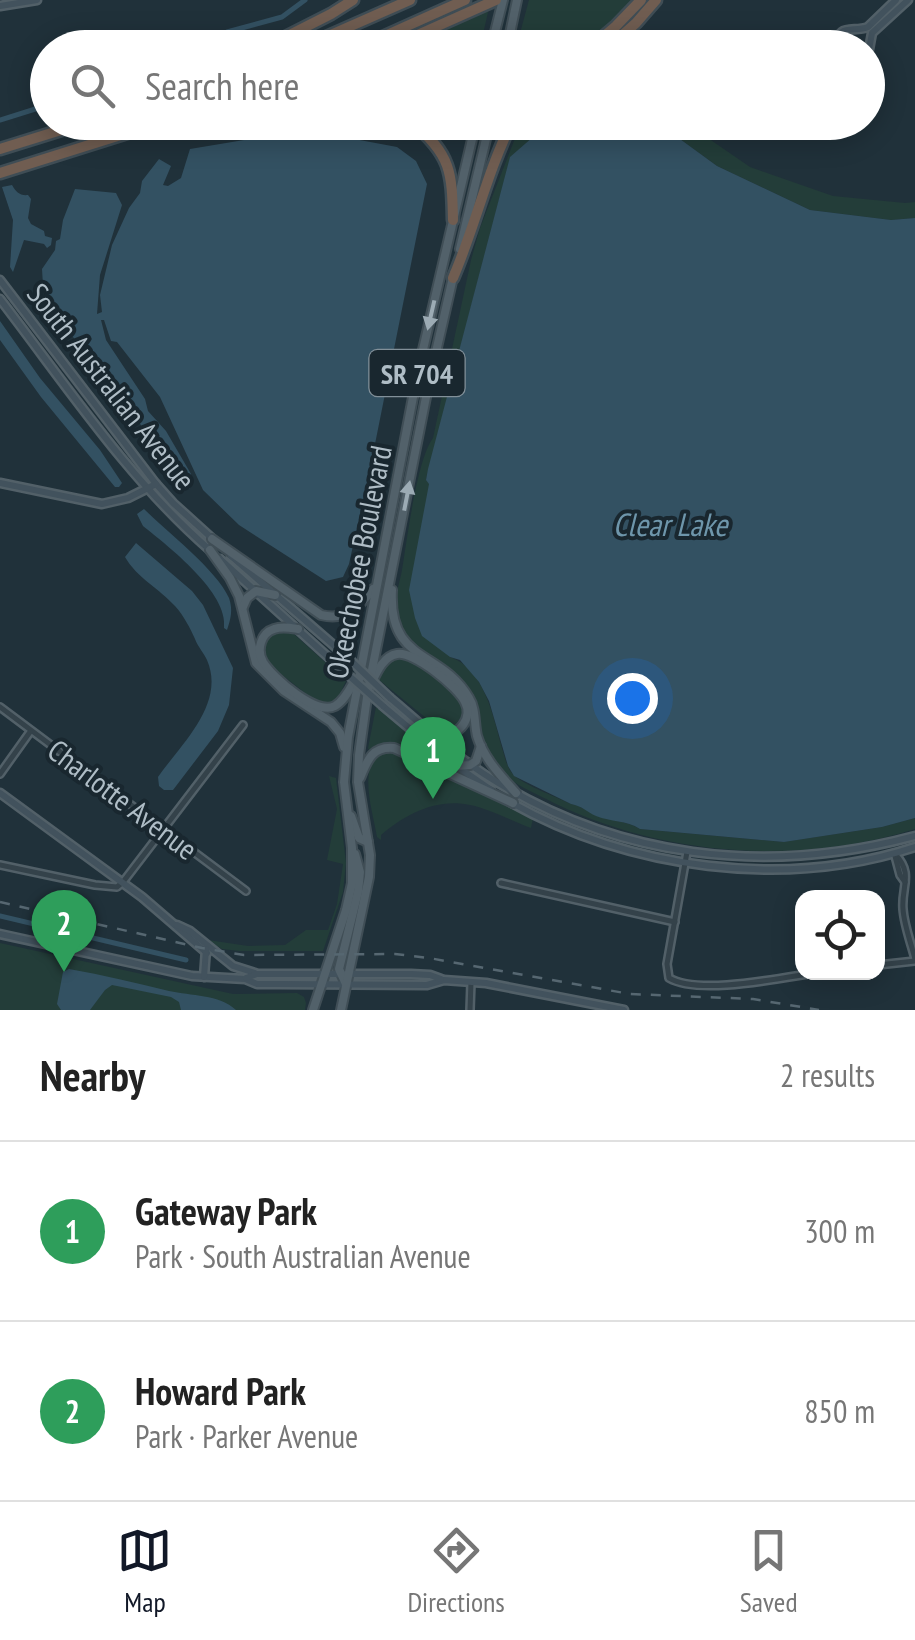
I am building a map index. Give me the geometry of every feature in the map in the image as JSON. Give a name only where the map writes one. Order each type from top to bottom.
[{"type":"highway","points":[[331,14],[353,0]]},
{"type":"highway","points":[[299,30],[362,0]]},
{"type":"highway","points":[[342,30],[410,0]]},
{"type":"highway","points":[[398,30],[465,0]]},
{"type":"highway","points":[[611,30],[640,0]]},
{"type":"highway","points":[[628,30],[656,0]]},
{"type":"highway","points":[[432,30],[500,3]]},
{"type":"highway","points":[[0,149],[30,140]]},
{"type":"highway","points":[[0,173],[105,140]]},
{"type":"highway","points":[[432,140],[448,165],[453,220]]},
{"type":"highway","points":[[453,278],[503,140]]},
{"type":"main road","points":[[0,6],[38,0]]},
{"type":"main road","points":[[511,30],[517,0]]},
{"type":"main road","points":[[862,30],[896,0]]},
{"type":"main road","points":[[875,30],[908,0]]},
{"type":"main road","points":[[495,30],[500,3]]},
{"type":"main road","name":"Okeechobee Boulevard","points":[[312,1010],[350,897],[353,866],[344,782],[346,756],[418,370],[473,140]]},
{"type":"main road","name":"Okeechobee Boulevard","points":[[340,1010],[368,891],[368,842],[358,782],[368,690],[428,387],[486,140]]},
{"type":"main road","name":"South Australian Avenue","points":[[0,280],[173,503],[390,698],[470,764],[516,793],[602,831],[686,852],[747,858],[789,857],[862,850],[915,836]]},
{"type":"main road","name":"South Australian Avenue","points":[[0,300],[146,488],[183,526],[383,706],[456,766],[512,804],[608,844],[685,862],[741,868],[838,865],[915,847]]},
{"type":"main road","points":[[0,483],[102,504],[128,498],[156,484]]},
{"type":"main road","points":[[212,539],[322,616],[352,613],[376,585]]},
{"type":"main road","points":[[210,550],[230,578],[243,607],[256,663],[284,690],[337,728],[346,756]]},
{"type":"main road","points":[[394,561],[391,605],[397,630],[406,644],[444,671],[467,694],[481,746],[516,793]]},
{"type":"main road","points":[[243,607],[256,591],[276,595]]},
{"type":"main road","points":[[298,629],[272,630],[262,640],[260,654],[273,674],[311,704],[335,706],[360,672]]},
{"type":"main road","points":[[368,690],[382,664],[394,654],[410,656],[424,664],[462,697],[467,716],[462,727],[452,733],[444,734],[422,725]]},
{"type":"main road","points":[[456,766],[478,758],[481,746]]},
{"type":"main road","points":[[358,782],[372,754],[382,748],[394,748],[512,804]]},
{"type":"main road","points":[[0,792],[124,882],[207,953]]},
{"type":"main road","points":[[347,808],[358,836],[368,842]]},
{"type":"main road","points":[[345,978],[339,967],[360,884],[352,842]]},
{"type":"main road","points":[[893,842],[895,854]]},
{"type":"main road","points":[[172,922],[234,966],[256,974],[324,974],[345,978]]},
{"type":"main road","points":[[0,934],[204,977],[245,979],[257,984],[320,985],[345,978],[430,974],[444,980],[486,983],[624,1010]]},
{"type":"main road","points":[[204,942],[204,977]]},
{"type":"main road","points":[[245,979],[256,974]]},
{"type":"street","name":"Charlotte Avenue","points":[[0,706],[246,891]]},
{"type":"street","points":[[0,865],[117,887],[165,830],[243,724]]},
{"type":"street","points":[[0,774],[31,731]]},
{"type":"street","points":[[686,852],[667,964],[669,978],[678,983],[721,985],[795,975]]},
{"type":"street","points":[[885,965],[915,960],[902,907],[907,884],[902,862],[895,854]]},
{"type":"street","points":[[502,883],[675,922]]},
{"type":"street","points":[[470,1010],[471,982]]},
{"type":"green space","points":[[529,0],[636,0],[606,30],[521,30]]},
{"type":"green space","points":[[489,8],[484,30],[439,30]]},
{"type":"green space","points":[[514,140],[530,140],[510,158],[426,479],[450,657],[462,663],[479,683],[510,770],[542,791],[593,814],[640,829],[783,842],[915,818],[915,829],[825,848],[732,850],[686,844],[640,835],[554,803],[513,781],[494,761],[467,689],[408,637],[395,602],[417,481],[433,438],[480,228]]},
{"type":"green space","points":[[681,140],[711,140],[750,167],[833,196],[915,202],[915,218],[891,220],[810,210],[717,166]]},
{"type":"green space","points":[[276,630],[295,635],[346,681],[337,700],[328,703],[314,699],[273,667],[263,645]]},
{"type":"green space","points":[[398,656],[418,664],[453,693],[461,703],[463,714],[459,723],[445,731],[378,679],[384,665]]},
{"type":"green space","points":[[376,707],[453,771],[402,748],[380,747],[370,752]]},
{"type":"green space","points":[[380,751],[399,752],[533,818],[531,828],[457,803],[411,814],[381,835],[381,840],[377,837],[368,780],[373,759]]},
{"type":"green space","points":[[329,776],[336,778],[346,863],[343,892],[323,951],[239,951],[222,949],[208,940],[248,946],[285,945],[306,930],[328,930],[337,904],[343,864],[327,860],[337,809]]},
{"type":"green space","points":[[0,943],[233,994],[297,993],[304,997],[305,1010],[0,1010]]},
{"type":"water","points":[[243,140],[360,140],[397,147],[416,161],[427,184],[374,449],[380,458],[378,473],[368,477],[343,577],[326,581],[239,525],[203,490],[160,397],[117,342],[111,341],[101,320],[106,340],[191,474],[190,489],[173,474],[133,413],[127,395],[102,372],[44,302],[42,269],[60,239],[75,189],[116,193],[122,205],[100,275],[97,314],[102,312],[100,295],[112,245],[140,193],[142,181],[159,159],[171,166],[163,185],[181,178],[190,149]]},
{"type":"water","name":"Clear Lake","points":[[530,140],[681,140],[717,166],[810,210],[891,220],[915,218],[915,818],[784,842],[640,829],[596,816],[514,776],[479,682],[460,660],[422,636],[409,590],[429,484],[428,469],[510,157]]},
{"type":"water","points":[[12,185],[31,199],[31,224],[52,238],[47,248],[24,240],[13,272],[13,220],[2,187]]},
{"type":"water","points":[[0,321],[40,378],[100,450],[122,483],[119,487],[115,487],[41,397],[0,340]]},
{"type":"water","points":[[144,509],[203,563],[223,587],[231,606],[227,630],[217,600],[195,571],[143,526],[137,514]]},
{"type":"water","points":[[136,543],[203,605],[233,668],[229,705],[218,731],[173,790],[159,786],[158,777],[206,708],[211,676],[207,660],[181,614],[125,557]]},
{"type":"water","points":[[69,969],[213,998],[236,1010],[181,1010],[179,1002],[171,997],[112,985],[90,1010],[61,1010],[57,1004],[63,972]]},
{"type":"waterway","points":[[234,30],[282,17],[305,0]]},
{"type":"waterway","points":[[0,120],[30,111]]},
{"type":"waterway","points":[[0,916],[186,960]]},
{"type":"railway","points":[[0,902],[244,955],[395,954],[630,994],[753,999],[819,1010]]},
{"type":"place","name":"Gateway Park","points":[[433,799]]},
{"type":"place","name":"Howard Park","points":[[64,972]]}]
